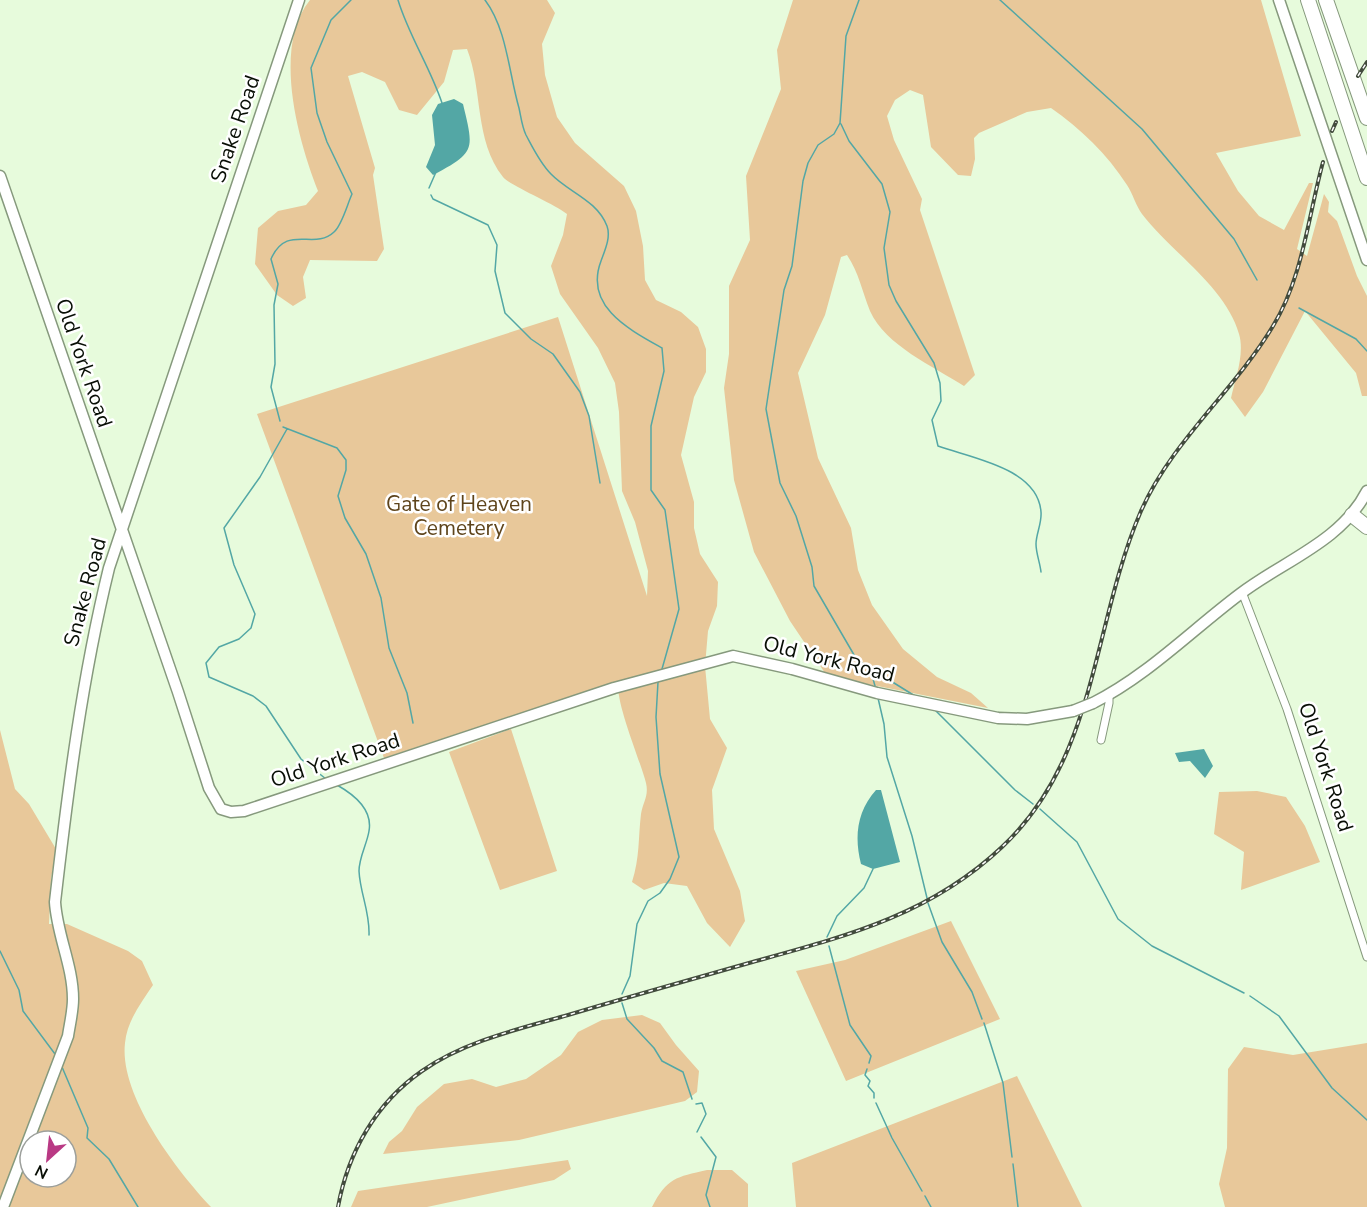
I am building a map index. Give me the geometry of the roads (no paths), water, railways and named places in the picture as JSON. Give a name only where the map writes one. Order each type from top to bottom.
[{"type":"highway","points":[[1308,0],[1367,178]]},
{"type":"highway","points":[[1326,0],[1367,118]]},
{"type":"highway","points":[[1359,514],[1367,527]]},
{"type":"street","name":"Snake Road","points":[[3,1207],[68,1036],[72,1016],[71,979],[56,918],[55,902],[86,668],[109,568],[299,0]]},
{"type":"street","points":[[1279,0],[1367,260]]},
{"type":"street","name":"Old York Road","points":[[0,177],[209,788],[221,809],[231,812],[244,811],[614,688],[733,656],[792,669],[877,693],[998,718],[1027,719],[1073,711],[1109,695],[1242,592],[1359,514],[1367,491]]},
{"type":"street","name":"Old York Road","points":[[1242,592],[1287,709],[1367,957]]},
{"type":"street","points":[[1101,740],[1109,695]]},
{"type":"water","points":[[454,99],[463,104],[470,141],[464,155],[433,175],[426,167],[435,145],[432,115],[438,104]]},
{"type":"water","points":[[1204,749],[1213,766],[1205,778],[1190,761],[1179,762],[1175,753]]},
{"type":"water","points":[[876,790],[881,790],[900,862],[873,869],[861,864],[858,834],[861,816]]},
{"type":"waterway","points":[[280,421],[271,387],[275,364],[274,305],[278,284],[271,259],[277,248],[285,242],[318,239],[334,232],[342,220],[352,194],[327,142],[317,113],[311,68],[331,20],[351,0]]},
{"type":"waterway","points":[[398,0],[442,103]]},
{"type":"waterway","points":[[485,0],[503,38],[523,125],[531,145],[551,174],[596,209],[607,226],[608,239],[597,277],[604,303],[623,324],[662,348],[664,371],[651,426],[651,490],[665,510],[679,609],[662,669]]},
{"type":"waterway","points":[[859,0],[846,36],[840,123],[834,134],[818,145],[808,163],[803,181],[792,266],[784,290],[766,409],[780,483],[796,516],[812,567],[814,586],[857,660],[915,696]]},
{"type":"waterway","points":[[1000,0],[1142,129],[1234,239],[1257,280]]},
{"type":"waterway","points":[[841,124],[849,141],[882,184],[890,212],[884,248],[889,285],[896,301],[934,363],[940,383],[941,401],[932,420],[938,446],[1001,467],[1028,485],[1037,497],[1041,512],[1036,544],[1041,572]]},
{"type":"waterway","points":[[429,188],[436,172]]},
{"type":"waterway","points":[[431,195],[433,199],[488,225],[497,245],[495,271],[505,313],[531,339],[553,354],[580,392],[589,416],[600,483]]},
{"type":"waterway","points":[[1299,308],[1356,339],[1367,351]]},
{"type":"waterway","points":[[283,427],[337,448],[346,460],[346,470],[338,496],[345,518],[366,554],[381,598],[389,648],[407,693],[413,723]]},
{"type":"waterway","points":[[287,429],[260,477],[224,528],[234,565],[255,614],[251,628],[239,639],[219,647],[206,663],[209,677],[253,696],[266,706],[301,759],[326,779]]},
{"type":"waterway","points":[[870,668],[875,686]]},
{"type":"waterway","points":[[622,994],[630,976],[637,924],[648,901],[660,893],[670,879],[679,857],[660,774],[656,717],[658,682]]},
{"type":"waterway","points":[[878,698],[884,724],[887,757],[912,836],[927,898]]},
{"type":"waterway","points":[[934,709],[1015,790],[1033,804]]},
{"type":"waterway","points":[[337,785],[355,798],[368,816],[369,831],[359,871],[369,935]]},
{"type":"waterway","points":[[1040,809],[1077,842],[1118,919],[1152,946],[1244,993]]},
{"type":"waterway","points":[[827,937],[837,916],[864,888],[873,869]]},
{"type":"waterway","points":[[928,903],[942,942],[972,992],[982,1019]]},
{"type":"waterway","points":[[829,946],[850,1025],[871,1056],[869,1063]]},
{"type":"waterway","points":[[0,951],[19,990],[23,1011],[55,1054]]},
{"type":"waterway","points":[[1250,996],[1279,1016],[1332,1088],[1367,1120]]},
{"type":"waterway","points":[[622,1003],[627,1019],[654,1048],[662,1061],[683,1072],[692,1099]]},
{"type":"waterway","points":[[984,1023],[1003,1083],[1012,1157]]},
{"type":"waterway","points":[[62,1067],[88,1128],[87,1138],[109,1159],[138,1207]]},
{"type":"waterway","points":[[867,1069],[865,1075],[870,1081],[868,1086],[874,1093],[874,1098]]},
{"type":"waterway","points":[[696,1104],[702,1103],[706,1114],[697,1132]]},
{"type":"waterway","points":[[876,1103],[892,1138],[922,1191]]},
{"type":"waterway","points":[[701,1137],[716,1157],[706,1195],[710,1207]]},
{"type":"waterway","points":[[1013,1164],[1018,1207]]},
{"type":"waterway","points":[[925,1196],[931,1207]]},
{"type":"railway","points":[[1358,76],[1367,62]]},
{"type":"railway","points":[[1332,131],[1336,122]]},
{"type":"railway","points":[[338,1207],[349,1167],[366,1130],[391,1098],[422,1071],[439,1061],[474,1044],[512,1031],[818,944],[883,921],[945,891],[974,871],[1002,847],[1034,811],[1057,772],[1075,731],[1125,554],[1141,511],[1154,486],[1186,439],[1257,350],[1283,307],[1304,246],[1323,162]]},
{"type":"park label","name":"Gate of Heaven Cemetery","points":[[459,516]]}]
